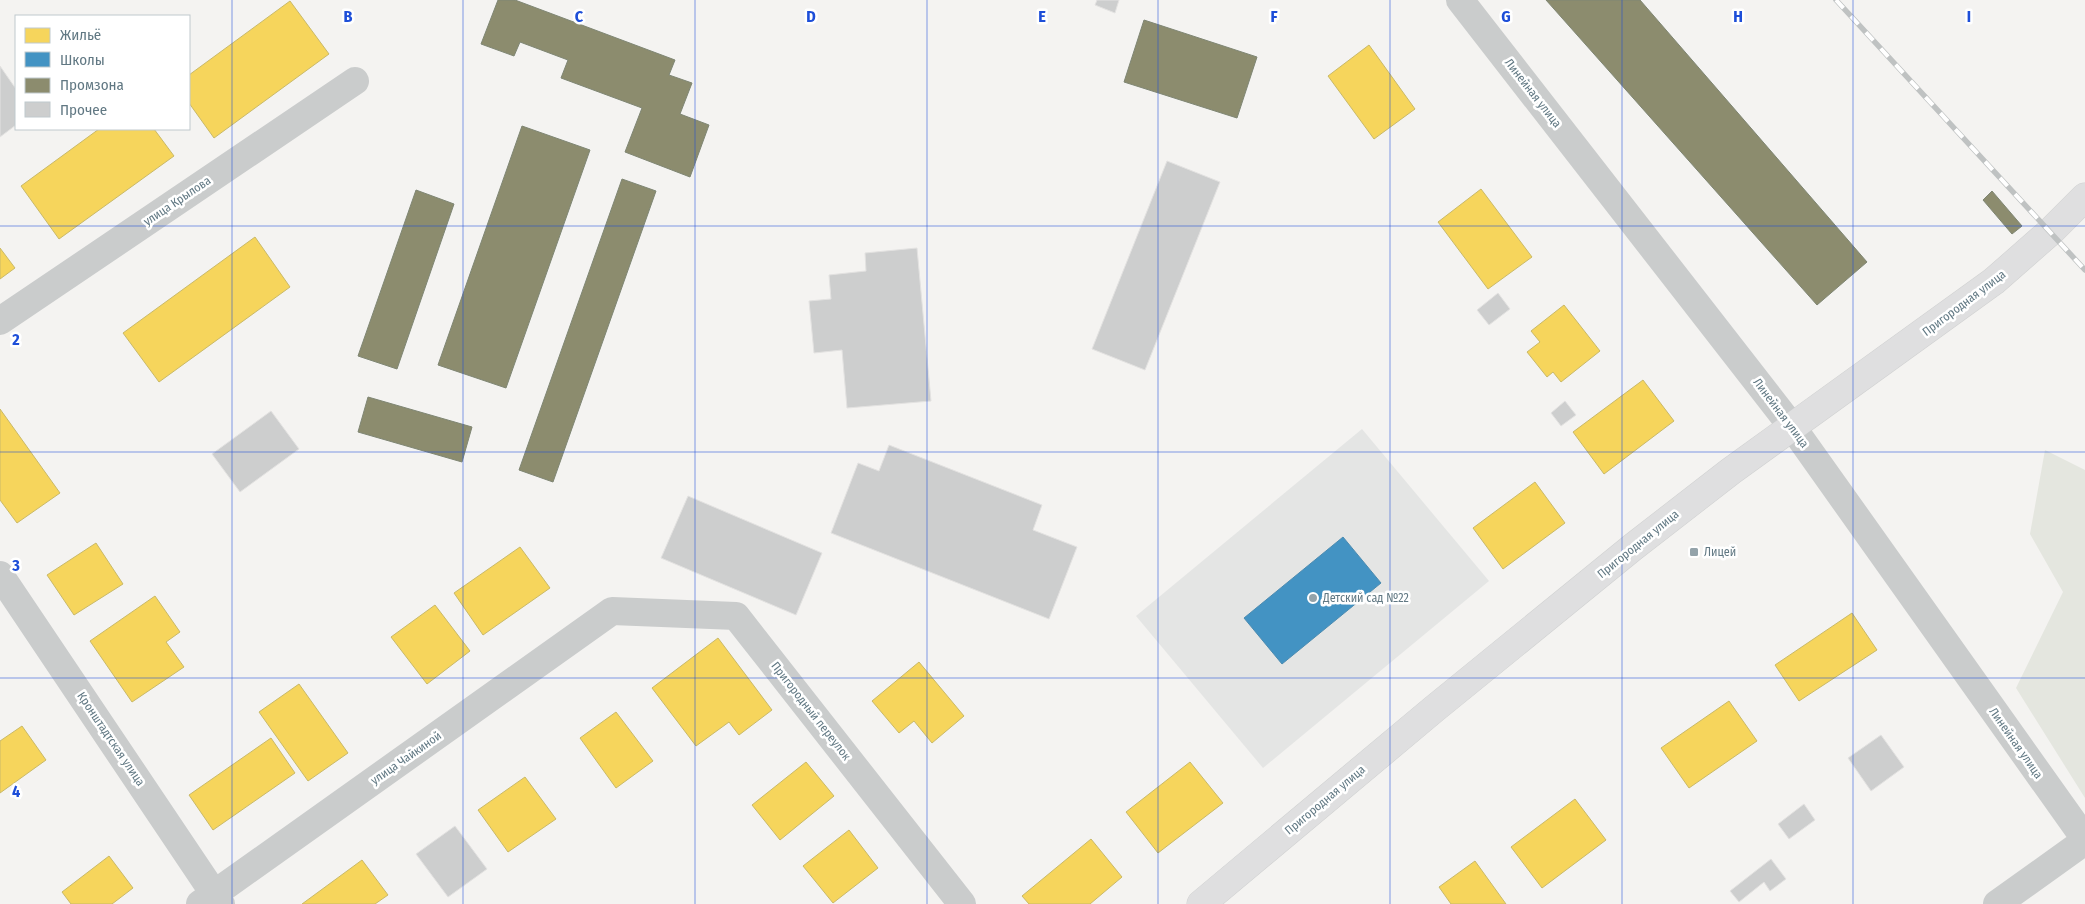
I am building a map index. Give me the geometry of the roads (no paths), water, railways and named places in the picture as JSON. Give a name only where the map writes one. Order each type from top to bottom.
[{"type":"main road","name":"Пригородная улица","points":[[1202,904],[1434,709],[1633,547],[1731,471],[1994,281],[2051,231],[2085,197]]},
{"type":"street","name":"Линейная улица","points":[[1460,0],[1793,428],[2085,840]]},
{"type":"street","name":"улица Крылова","points":[[0,322],[355,81]]},
{"type":"street","name":"Кронштадтская улица","points":[[0,575],[212,901]]},
{"type":"street","name":"улица Чайкиной","points":[[212,901],[612,611]]},
{"type":"street","name":"Пригородный переулок","points":[[612,611],[736,616],[962,904]]},
{"type":"street","points":[[1997,904],[2085,840]]},
{"type":"railway","points":[[1836,0],[2085,270]]},
{"type":"place","name":"Лицей","points":[[1694,552]]},
{"type":"place","name":"Детский сад №22","points":[[1313,598]]}]
